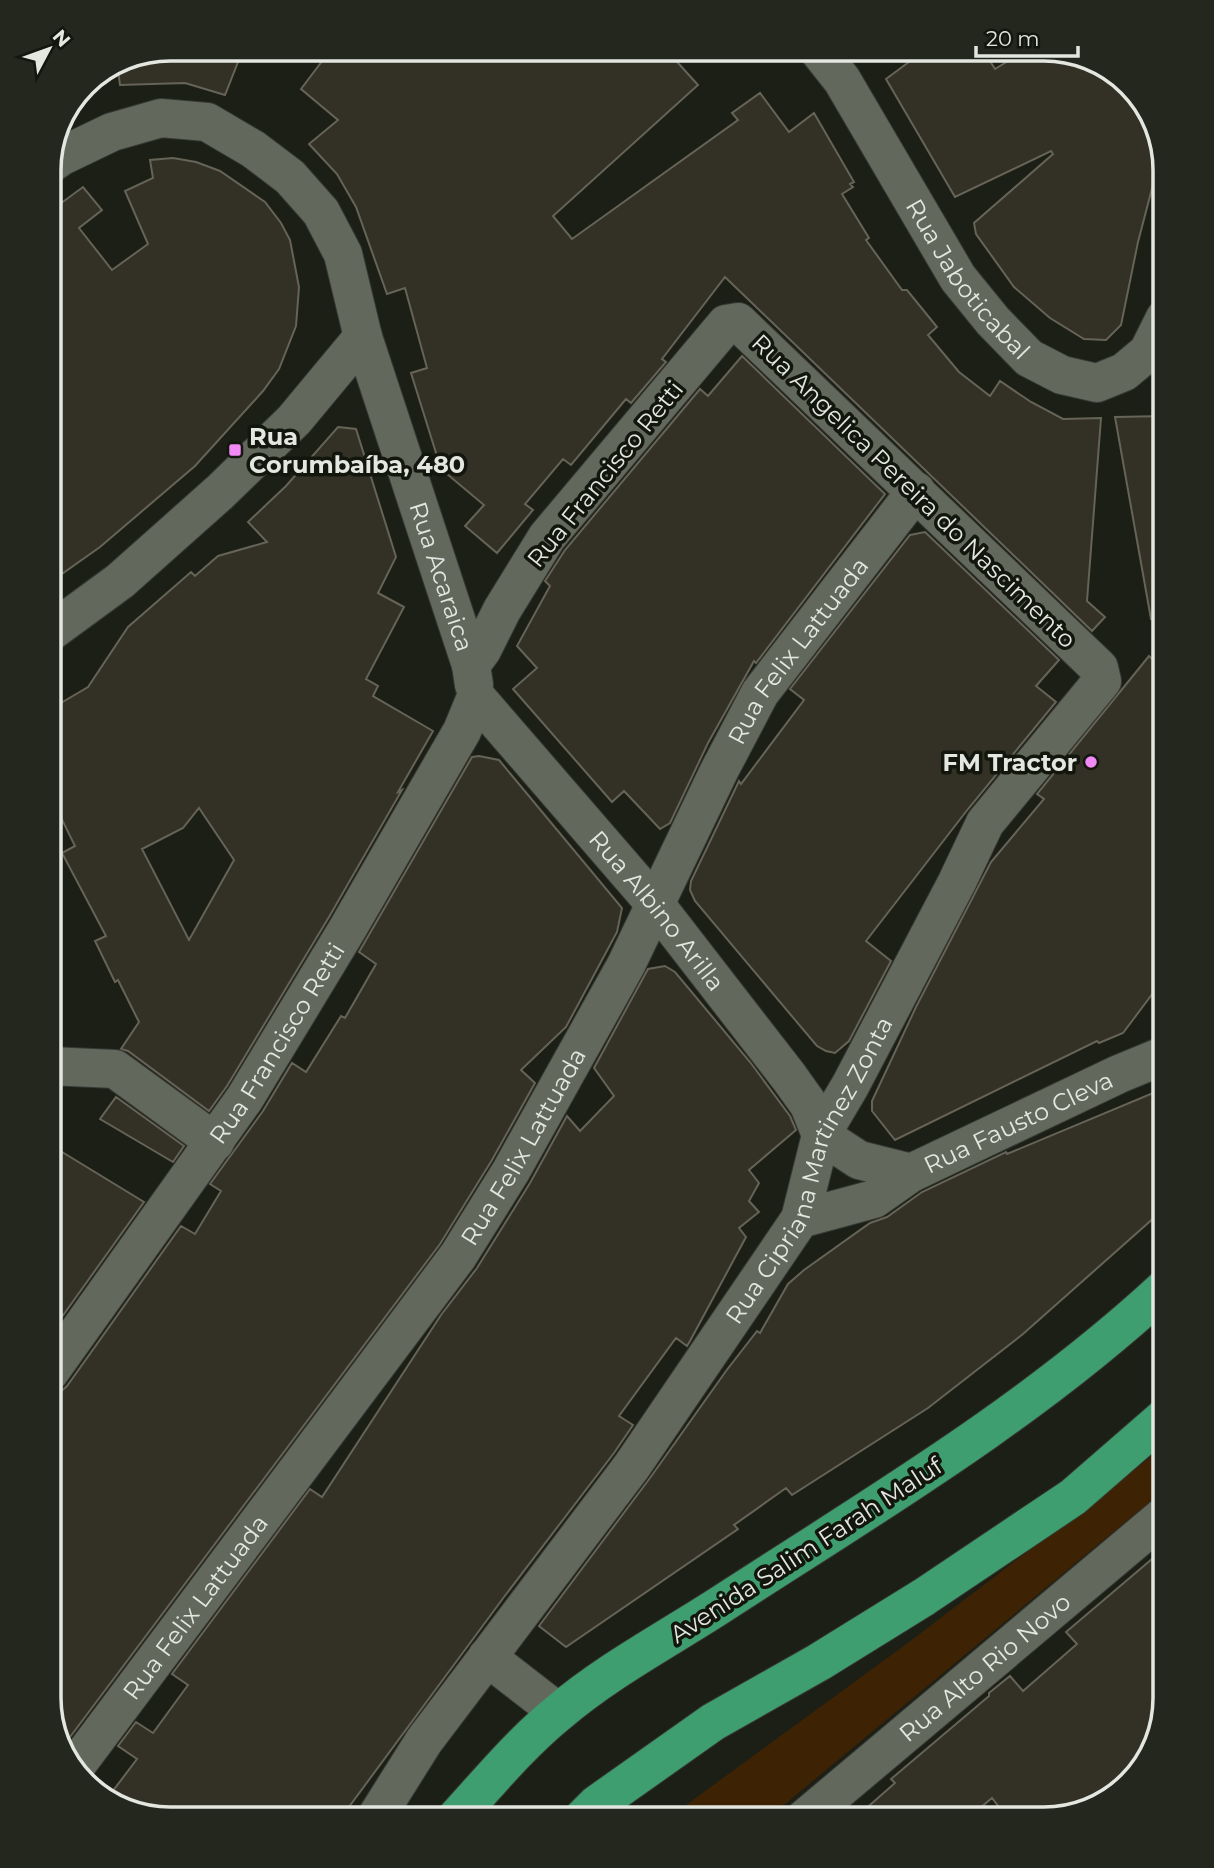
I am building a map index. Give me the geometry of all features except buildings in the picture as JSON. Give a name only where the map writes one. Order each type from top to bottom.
[{"type":"highway","name":"Avenida Salim Farah Maluf","points":[[467,1807],[558,1712],[622,1668],[909,1485],[1031,1400],[1153,1298]]},
{"type":"highway","points":[[594,1807],[713,1721],[819,1662],[901,1612],[1073,1497],[1153,1427]]},
{"type":"street","name":"Rua Jaboticabal","points":[[827,61],[848,91],[958,278],[993,321],[1029,358],[1062,375],[1097,383],[1124,372],[1147,352],[1153,341]]},
{"type":"street","name":"Rua Acaraica","points":[[62,156],[112,132],[161,118],[207,122],[253,149],[290,177],[321,212],[343,254],[363,337],[474,681]]},
{"type":"street","name":"Rua Angelica Pereira do Nascimento","points":[[726,324],[738,322],[1099,668]]},
{"type":"street","name":"Rua Francisco Retti","points":[[61,1356],[245,1098],[348,928],[462,731],[482,650],[502,610],[547,537],[726,324]]},
{"type":"street","points":[[61,624],[120,581],[220,492],[293,420],[363,337]]},
{"type":"street","name":"Rua Felix Lattuada","points":[[81,1759],[458,1256],[510,1171],[626,965],[719,771],[760,693],[916,491]]},
{"type":"street","name":"Rua Cipriana Martinez Zonta","points":[[383,1807],[425,1741],[632,1466],[800,1219],[821,1135],[863,1061],[985,823],[1101,684],[1099,668]]},
{"type":"street","name":"Rua Albino Arilla","points":[[474,681],[656,904],[789,1077],[809,1105],[821,1135]]},
{"type":"street","name":"Rua Fausto Cleva","points":[[800,1219],[874,1199],[911,1173],[1153,1060]]},
{"type":"street","points":[[61,1067],[115,1069],[215,1142]]},
{"type":"street","name":"Rua Fausto Cleva","points":[[821,1135],[859,1160],[911,1173]]},
{"type":"street","name":"Rua Alto Rio Novo","points":[[818,1807],[1153,1526]]},
{"type":"street","points":[[487,1657],[558,1712]]},
{"type":"shaded area","points":[[1153,1454],[1153,1499],[781,1807],[683,1807],[909,1642]]},
{"type":"place","name":"Rua Corumbaíba, 480","points":[[235,450]]},
{"type":"place","name":"FM Tractor","points":[[1091,762]]}]
